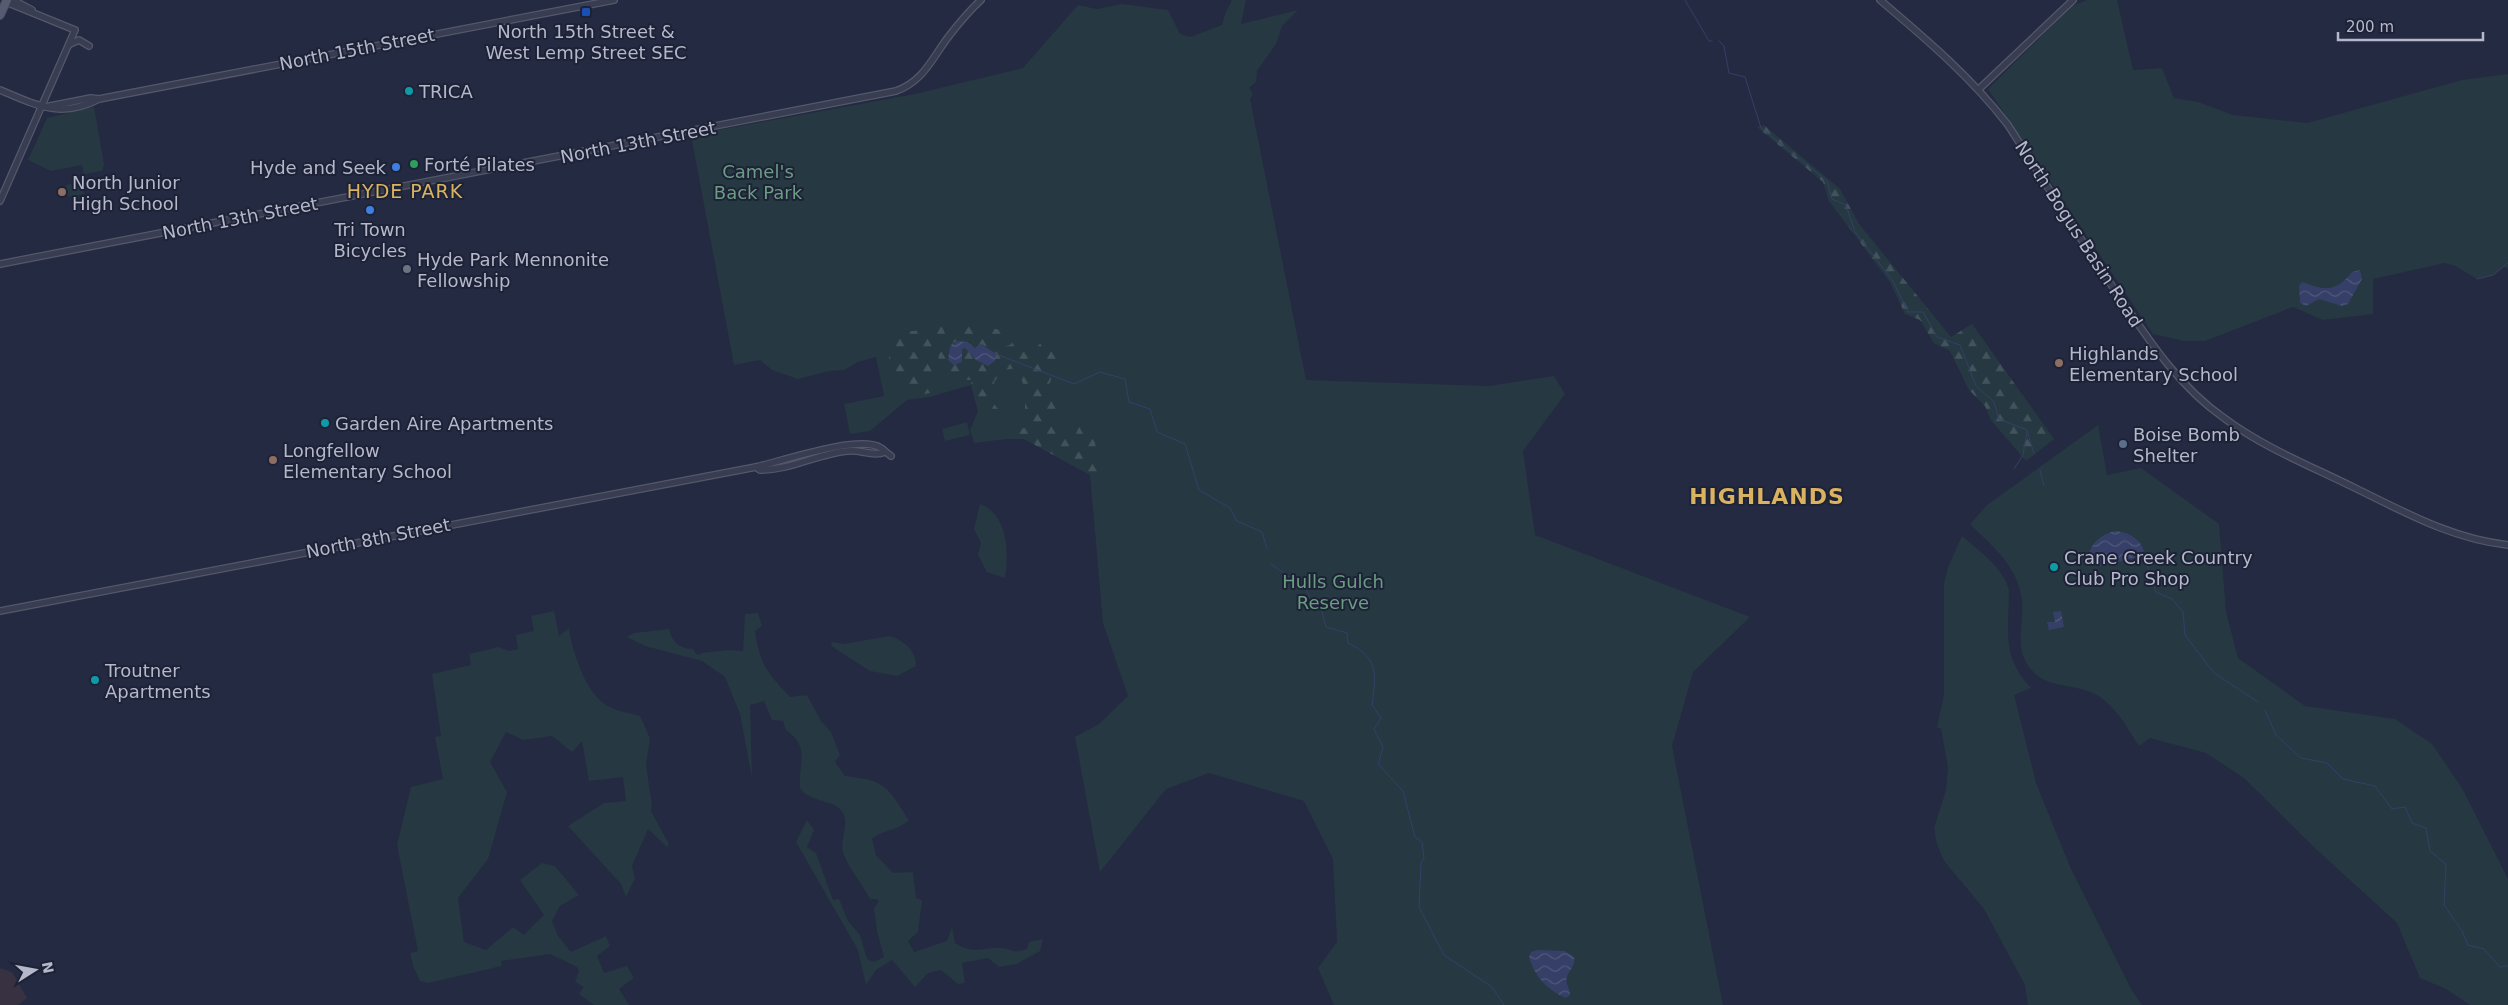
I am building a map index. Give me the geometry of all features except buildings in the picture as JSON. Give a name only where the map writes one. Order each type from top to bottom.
[{"type":"main road","points":[[0,15],[6,1]]},
{"type":"street","name":"North 15th Street","points":[[42,108],[91,98],[99,99],[614,0]]},
{"type":"street","name":"North 13th Street","points":[[0,264],[896,91],[908,87],[919,78],[948,37],[980,0]]},
{"type":"street","name":"North Bogus Basin Road","points":[[1880,0],[1958,68],[1980,90],[2008,125],[2108,282],[2164,361],[2210,408],[2224,419],[2262,442],[2421,520],[2466,537],[2508,545]]},
{"type":"street","points":[[1980,90],[2073,0]]},
{"type":"street","points":[[0,201],[75,30],[6,1]]},
{"type":"street","points":[[69,46],[79,40],[89,46]]},
{"type":"street","points":[[0,90],[42,108]]},
{"type":"street","name":"North 8th Street","points":[[0,611],[756,466],[760,470],[782,468],[847,450],[878,455],[888,454]]},
{"type":"shaded area","points":[[0,968],[12,972],[27,998],[18,1005],[0,1005]]},
{"type":"green space","name":"Hulls Gulch Reserve","points":[[1232,0],[1246,0],[1241,24],[1298,10],[1282,26],[1276,44],[1257,71],[1256,82],[1249,88],[1253,94],[1250,99],[1306,380],[1489,386],[1554,376],[1565,394],[1523,451],[1535,535],[1750,617],[1693,672],[1672,746],[1723,1005],[1334,1005],[1318,968],[1337,942],[1333,859],[1304,801],[1209,773],[1166,789],[1100,872],[1075,737],[1099,724],[1128,696],[1103,623],[1090,475],[1024,439],[974,443],[970,430],[978,411],[971,385],[930,397],[907,400],[870,431],[850,434],[844,404],[884,396],[876,357],[858,362],[844,370],[829,371],[798,379],[772,370],[760,360],[734,365],[691,135],[915,94],[1023,68],[1078,5],[1097,9],[1122,4],[1168,10],[1180,34],[1190,37],[1222,25]]},
{"type":"green space","points":[[2087,0],[2117,0],[2133,70],[2162,68],[2174,98],[2198,102],[2233,115],[2307,123],[2462,80],[2508,74],[2508,269],[2504,267],[2494,275],[2477,279],[2455,266],[2445,263],[2373,279],[2373,314],[2323,320],[2293,307],[2205,341],[2184,341],[2153,334],[1988,89],[2072,6]]},
{"type":"green space","points":[[94,107],[104,164],[102,171],[84,174],[82,165],[51,171],[28,160],[47,118]]},
{"type":"green space","points":[[1764,125],[1840,189],[1859,224],[1951,337],[1972,324],[2054,439],[2026,461],[1991,420],[1985,406],[1969,390],[1950,351],[1934,343],[1920,320],[1905,314],[1890,282],[1829,201],[1823,182],[1757,127]]},
{"type":"green space","points":[[82,182],[84,194],[68,197],[66,185]]},
{"type":"green space","points":[[926,323],[943,323],[945,334],[955,332],[962,323],[972,324],[1002,330],[1005,346],[1010,345],[1020,334],[1029,346],[1025,354],[1036,358],[1037,347],[1044,339],[1060,354],[1051,370],[1051,380],[1043,398],[1058,399],[1056,422],[1072,442],[1080,425],[1090,425],[1094,431],[1096,452],[1111,474],[1090,475],[1024,439],[1007,439],[1008,431],[1037,426],[1025,413],[1025,390],[1018,368],[1003,370],[994,382],[996,389],[986,395],[999,410],[997,415],[989,409],[978,411],[971,385],[972,380],[948,380],[938,371],[939,348],[925,349],[938,391],[921,395],[917,388],[907,390],[889,378],[889,351],[897,331],[915,331]],"holes":[[[957,341],[967,342],[975,348],[981,344],[991,349],[994,357],[985,364],[972,356],[967,348],[962,349],[952,343]]]},
{"type":"green space","points":[[967,422],[970,435],[945,441],[942,429]]},
{"type":"green space","points":[[2098,425],[2107,475],[2141,468],[2219,524],[2226,612],[2238,658],[2305,706],[2395,719],[2432,744],[2462,788],[2508,879],[2508,1005],[2470,1005],[2446,989],[2420,978],[2397,923],[2317,850],[2244,778],[2206,753],[2150,738],[2139,746],[2109,704],[2086,690],[2049,682],[2041,678],[2027,664],[2021,649],[2022,601],[2020,589],[2010,567],[1996,549],[1970,524],[1987,505]]},
{"type":"green space","points":[[980,504],[996,516],[1001,525],[1007,557],[1005,578],[987,572],[978,555],[981,543],[974,529]]},
{"type":"green space","points":[[1962,536],[1990,560],[2006,582],[2009,590],[2008,631],[2011,654],[2021,676],[2031,688],[2014,695],[2036,783],[2071,869],[2131,989],[2142,1005],[2028,1005],[2025,985],[1984,909],[1944,861],[1937,844],[1934,828],[1946,790],[1948,767],[1941,729],[1937,727],[1944,695],[1944,584],[1948,567]]},
{"type":"green space","points":[[554,611],[559,636],[569,628],[576,659],[592,691],[606,705],[640,716],[650,738],[646,765],[652,805],[651,811],[669,844],[667,847],[648,829],[632,866],[635,878],[626,897],[621,884],[568,826],[604,803],[626,801],[623,777],[589,781],[582,741],[572,752],[552,736],[523,740],[506,732],[490,762],[507,792],[488,859],[458,898],[464,942],[486,950],[513,927],[524,935],[544,915],[520,880],[542,863],[555,866],[579,895],[560,906],[552,921],[558,936],[571,952],[606,936],[610,946],[597,956],[604,973],[627,966],[634,978],[619,989],[629,1005],[594,1005],[579,994],[584,987],[575,982],[579,971],[577,967],[550,954],[501,961],[502,966],[428,983],[420,981],[413,966],[410,953],[418,951],[397,845],[411,787],[443,779],[435,737],[441,736],[432,674],[471,665],[469,654],[499,647],[509,651],[518,649],[516,635],[534,631],[531,616]]},
{"type":"green space","points":[[758,613],[762,626],[755,631],[759,652],[766,668],[776,682],[790,697],[807,695],[821,721],[831,732],[840,755],[835,762],[845,776],[870,780],[884,787],[890,792],[909,820],[905,824],[881,833],[872,839],[876,855],[893,873],[913,872],[916,898],[922,900],[918,932],[908,941],[914,952],[947,941],[952,927],[955,943],[967,949],[1001,948],[1017,951],[1027,949],[1029,942],[1043,939],[1040,951],[1017,964],[999,967],[988,958],[962,963],[965,983],[958,984],[941,970],[928,973],[915,987],[892,960],[876,970],[866,985],[858,950],[796,842],[807,820],[814,830],[807,847],[816,853],[833,900],[839,899],[848,921],[860,935],[867,959],[874,962],[884,957],[877,931],[874,908],[879,901],[877,899],[870,899],[844,855],[842,845],[845,818],[843,813],[834,805],[810,797],[800,788],[802,756],[794,737],[786,730],[783,721],[772,720],[764,701],[750,705],[752,778],[740,714],[725,677],[702,661],[645,646],[627,637],[634,633],[669,629],[672,638],[677,644],[693,649],[696,654],[728,650],[743,651],[745,614]]},
{"type":"green space","points":[[890,636],[908,647],[915,660],[916,666],[897,676],[870,671],[831,646],[832,642],[843,644]]},
{"type":"water","points":[[2360,270],[2362,279],[2348,304],[2342,306],[2319,299],[2306,306],[2300,303],[2299,286],[2302,282],[2318,287],[2330,288],[2341,283],[2352,272]]},
{"type":"water","points":[[957,341],[967,342],[975,348],[981,344],[996,354],[995,361],[988,366],[976,360],[965,348],[962,349],[962,362],[954,365],[948,360],[950,347]]},
{"type":"water","points":[[2115,531],[2131,535],[2139,541],[2145,556],[2101,566],[2088,564],[2088,558],[2095,542],[2104,535]]},
{"type":"water","points":[[2061,611],[2064,627],[2049,630],[2047,622],[2055,622],[2053,612]]},
{"type":"water","points":[[1537,950],[1565,951],[1574,957],[1574,963],[1567,979],[1570,995],[1566,998],[1553,991],[1538,977],[1529,957],[1531,952]]},
{"type":"waterway","points":[[1685,0],[1709,41],[1712,41]]},
{"type":"waterway","points":[[1719,41],[1724,46],[1729,73],[1745,77],[1761,128],[1827,181],[1832,199],[1846,205],[1855,232],[1893,281],[1908,312],[1923,312],[1937,337],[1960,345],[1976,386],[1994,402],[1999,419],[2027,430],[2034,454]]},
{"type":"waterway","points":[[2477,279],[2493,275],[2508,263]]},
{"type":"waterway","points":[[996,354],[1074,384],[1100,372],[1125,379],[1129,402],[1150,409],[1157,432],[1185,444],[1199,490],[1230,508],[1237,521],[1262,532],[1267,548]]},
{"type":"waterway","points":[[2014,469],[2023,455],[2027,432]]},
{"type":"waterway","points":[[2040,470],[2044,486]]},
{"type":"waterway","points":[[2144,555],[2156,592],[2172,599],[2183,612],[2185,635],[2214,673],[2258,702]]},
{"type":"waterway","points":[[1271,564],[1306,589],[1312,602],[1321,608],[1326,627],[1347,633],[1348,643],[1358,649],[1370,661],[1374,676],[1372,705],[1381,718],[1374,729],[1383,747],[1378,764],[1403,791],[1415,837],[1422,842],[1424,858],[1421,863],[1419,907],[1444,955],[1492,987],[1504,1005]]},
{"type":"waterway","points":[[2265,710],[2276,735],[2301,758],[2327,763],[2343,779],[2375,786],[2392,809],[2405,807],[2412,823],[2426,828],[2430,851],[2446,864],[2444,905],[2462,931],[2468,945],[2484,949],[2500,967],[2508,966]]},
{"type":"place","name":"North 15th Street & West Lemp Street SEC","points":[[586,12]]},
{"type":"place","name":"TRICA","points":[[409,91]]},
{"type":"place","name":"Forté Pilates","points":[[414,164]]},
{"type":"place","name":"Hyde and Seek","points":[[396,167]]},
{"type":"place","name":"North Junior High School","points":[[62,192]]},
{"type":"place","name":"Tri Town Bicycles","points":[[370,210]]},
{"type":"place","name":"Hyde Park Mennonite Fellowship","points":[[407,269]]},
{"type":"place","name":"Highlands Elementary School","points":[[2059,363]]},
{"type":"place","name":"Garden Aire Apartments","points":[[325,423]]},
{"type":"place","name":"Boise Bomb Shelter","points":[[2123,444]]},
{"type":"place","name":"Longfellow Elementary School","points":[[273,460]]},
{"type":"place","name":"Crane Creek Country Club Pro Shop","points":[[2054,567]]},
{"type":"place","name":"Troutner Apartments","points":[[95,680]]},
{"type":"district","name":"HYDE PARK","points":[[405,191]]},
{"type":"district","name":"HIGHLANDS","points":[[1767,496]]},
{"type":"park label","name":"Camel's Back Park","points":[[758,181]]}]
